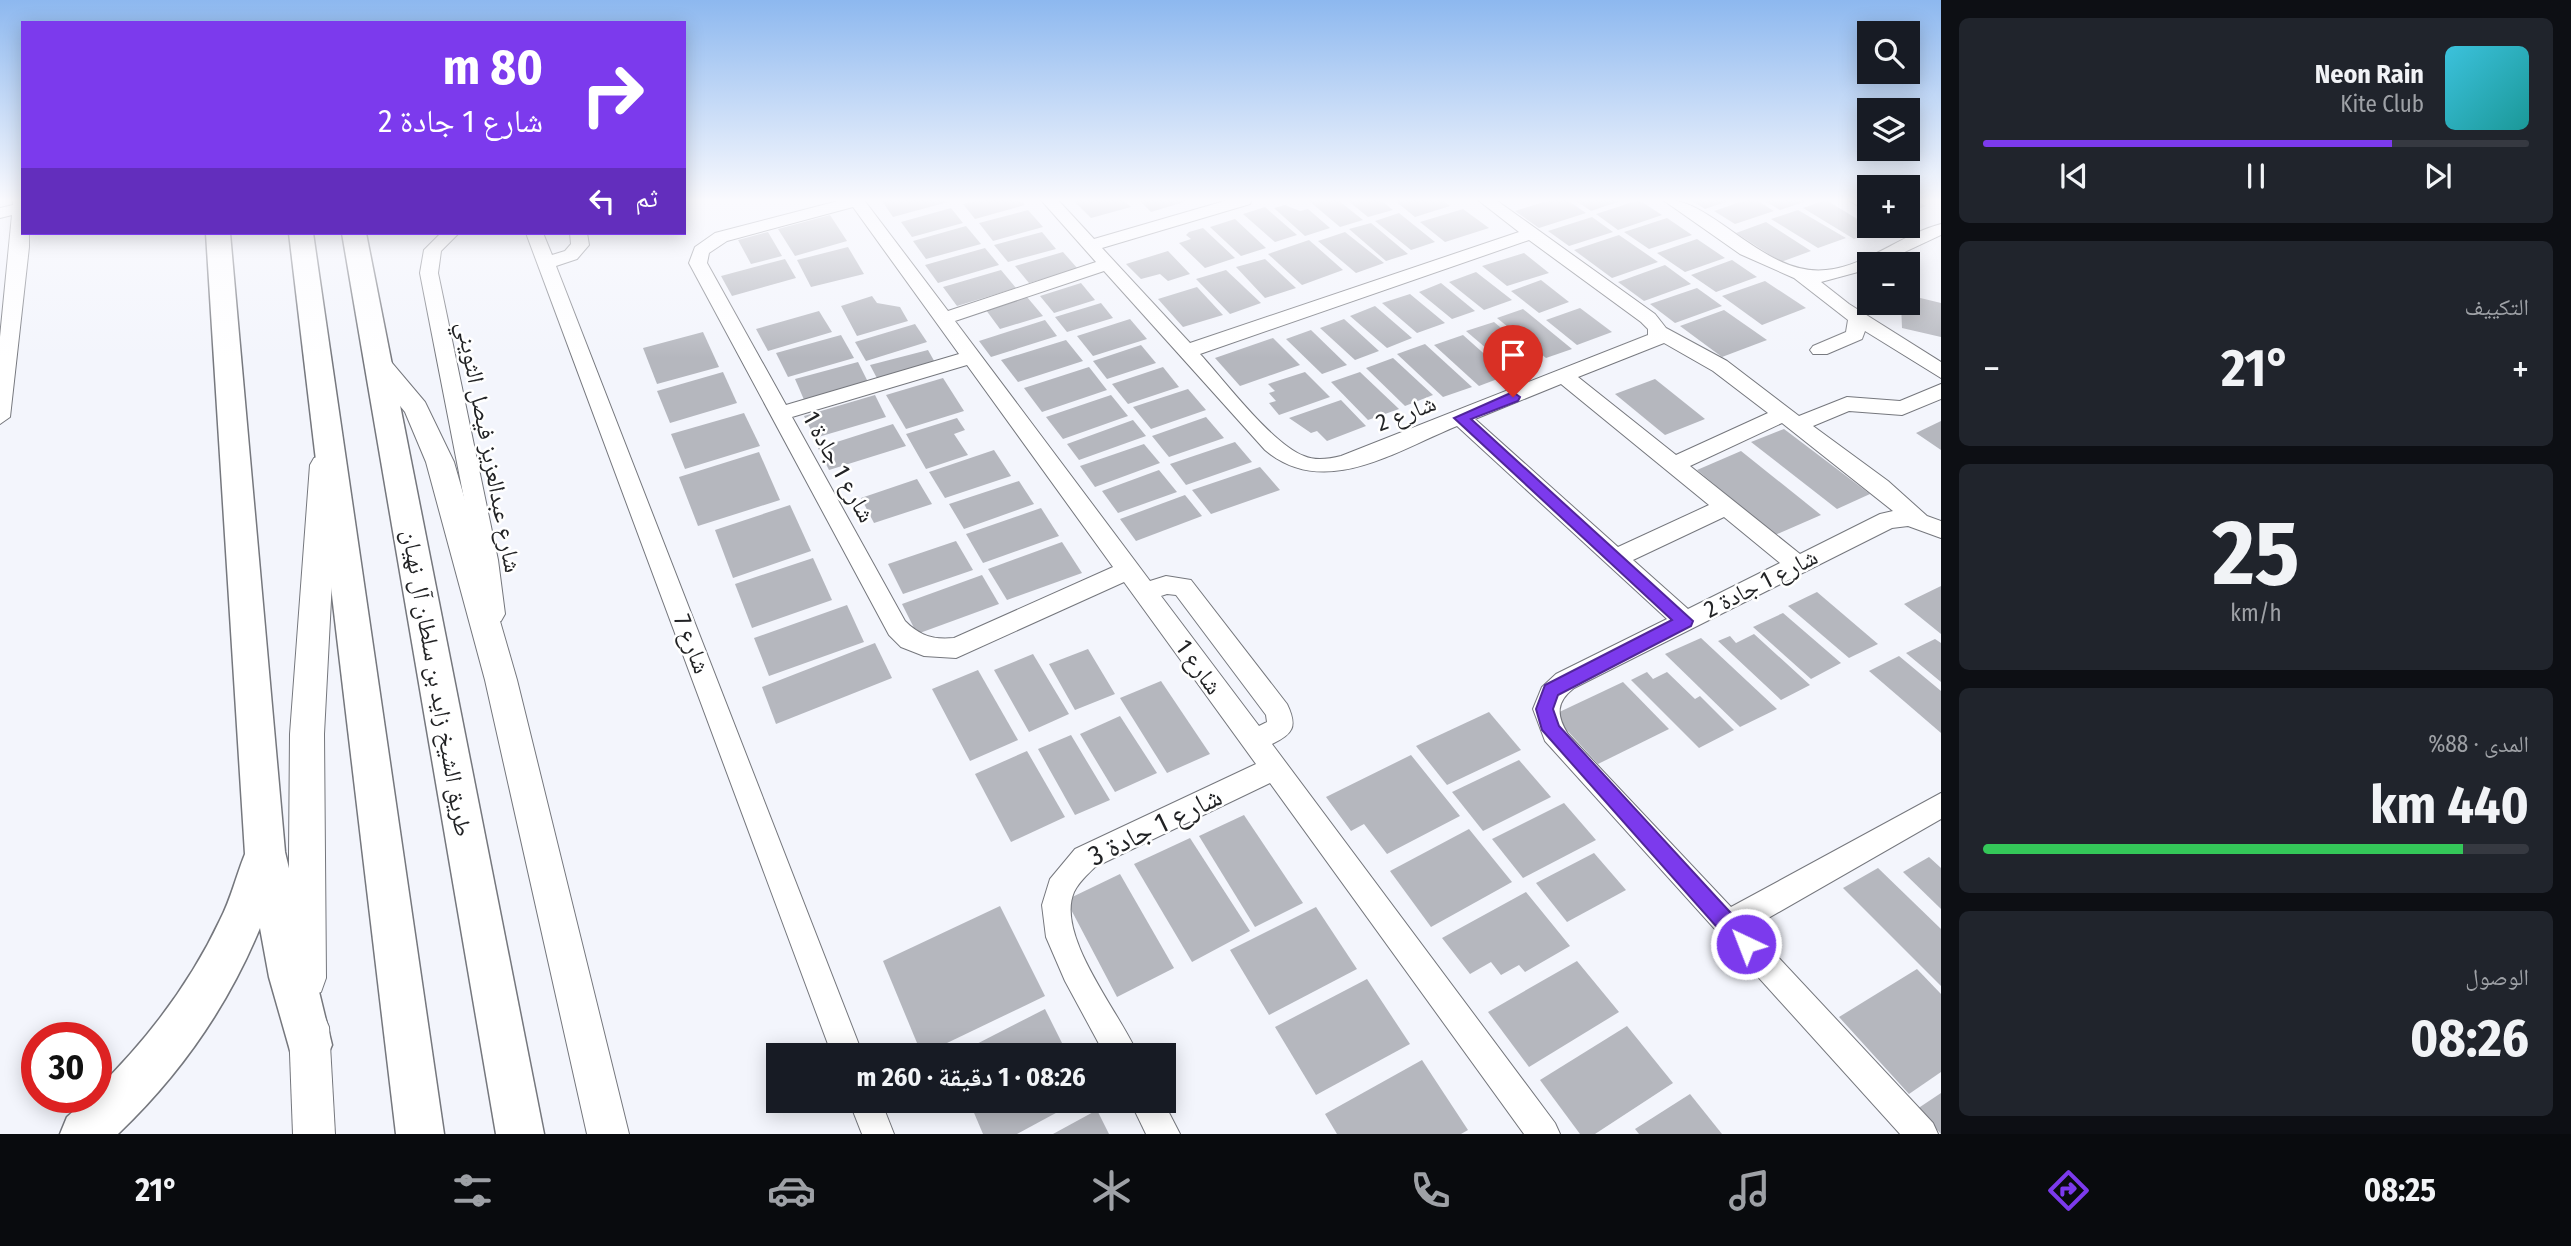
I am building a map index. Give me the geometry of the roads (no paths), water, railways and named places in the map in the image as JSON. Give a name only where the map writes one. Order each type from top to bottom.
[{"type":"highway","points":[[220,253],[265,852],[291,977],[309,1045]]},
{"type":"highway","points":[[304,253],[420,1134]]},
{"type":"highway","name":"طريق الشيخ زايد بن سلطان آل نهيان","points":[[358,253],[520,1134]]},
{"type":"highway","points":[[84,1134],[158,1056],[210,984],[245,915],[265,852]]},
{"type":"main road","points":[[378,363],[416,408],[429,433],[501,680],[608,1134]]},
{"type":"main road","points":[[314,1134],[309,1045],[306,771],[326,419]]},
{"type":"street","points":[[0,417],[8,277],[12,253]]},
{"type":"street","name":"شارع عبدالعزيز فيصل الثويني","points":[[432,253],[429,273],[486,560],[501,680]]},
{"type":"street","name":"شارع 7","points":[[542,253],[843,1043]]},
{"type":"street","points":[[546,263],[573,253]]},
{"type":"street","name":"شارع 1 جادة 1","points":[[701,253],[698,257],[700,269],[897,628],[915,644],[936,650],[969,644],[1128,570]]},
{"type":"street","name":"شارع 1","points":[[895,253],[1544,1134]]},
{"type":"street","name":"شارع 2","points":[[1097,253],[1272,444],[1301,465],[1317,467],[1345,463],[1649,344],[1658,338],[1658,332]]},
{"type":"street","points":[[1188,351],[1474,253]]},
{"type":"street","points":[[1559,253],[1641,312],[1658,332],[1711,360],[1881,486],[1929,525]]},
{"type":"street","points":[[1755,253],[1774,265],[1816,277],[1837,274],[1884,253]]},
{"type":"street","points":[[943,318],[1107,264]]},
{"type":"street","points":[[1800,274],[1858,318],[1941,371]]},
{"type":"street","points":[[1820,350],[1855,335],[1858,318]]},
{"type":"street","points":[[780,414],[971,357]]},
{"type":"street","points":[[1565,377],[1798,565]]},
{"type":"street","points":[[1461,418],[1685,621]]},
{"type":"street","points":[[1674,465],[1791,419]]},
{"type":"street","points":[[1616,558],[1726,507]]},
{"type":"street","name":"شارع 1 جادة 2","points":[[1922,1134],[1559,742],[1551,730],[1544,709],[1552,690],[1564,681],[1888,520],[1901,517],[1929,525]]},
{"type":"street","points":[[1145,593],[1166,585],[1183,587],[1278,712],[1282,721],[1280,728],[1254,741]]},
{"type":"street","name":"شارع 1 جادة 3","points":[[1115,1043],[1064,949],[1057,928],[1056,907],[1060,887],[1071,870],[1086,858],[1274,768]]},
{"type":"street","points":[[1728,925],[1941,804]]},
{"type":"street","points":[[870,1113],[878,1134]]},
{"type":"street","points":[[1153,1113],[1164,1134]]},
{"type":"lane","points":[[1791,419],[1847,404],[1902,408],[1941,391]]}]
